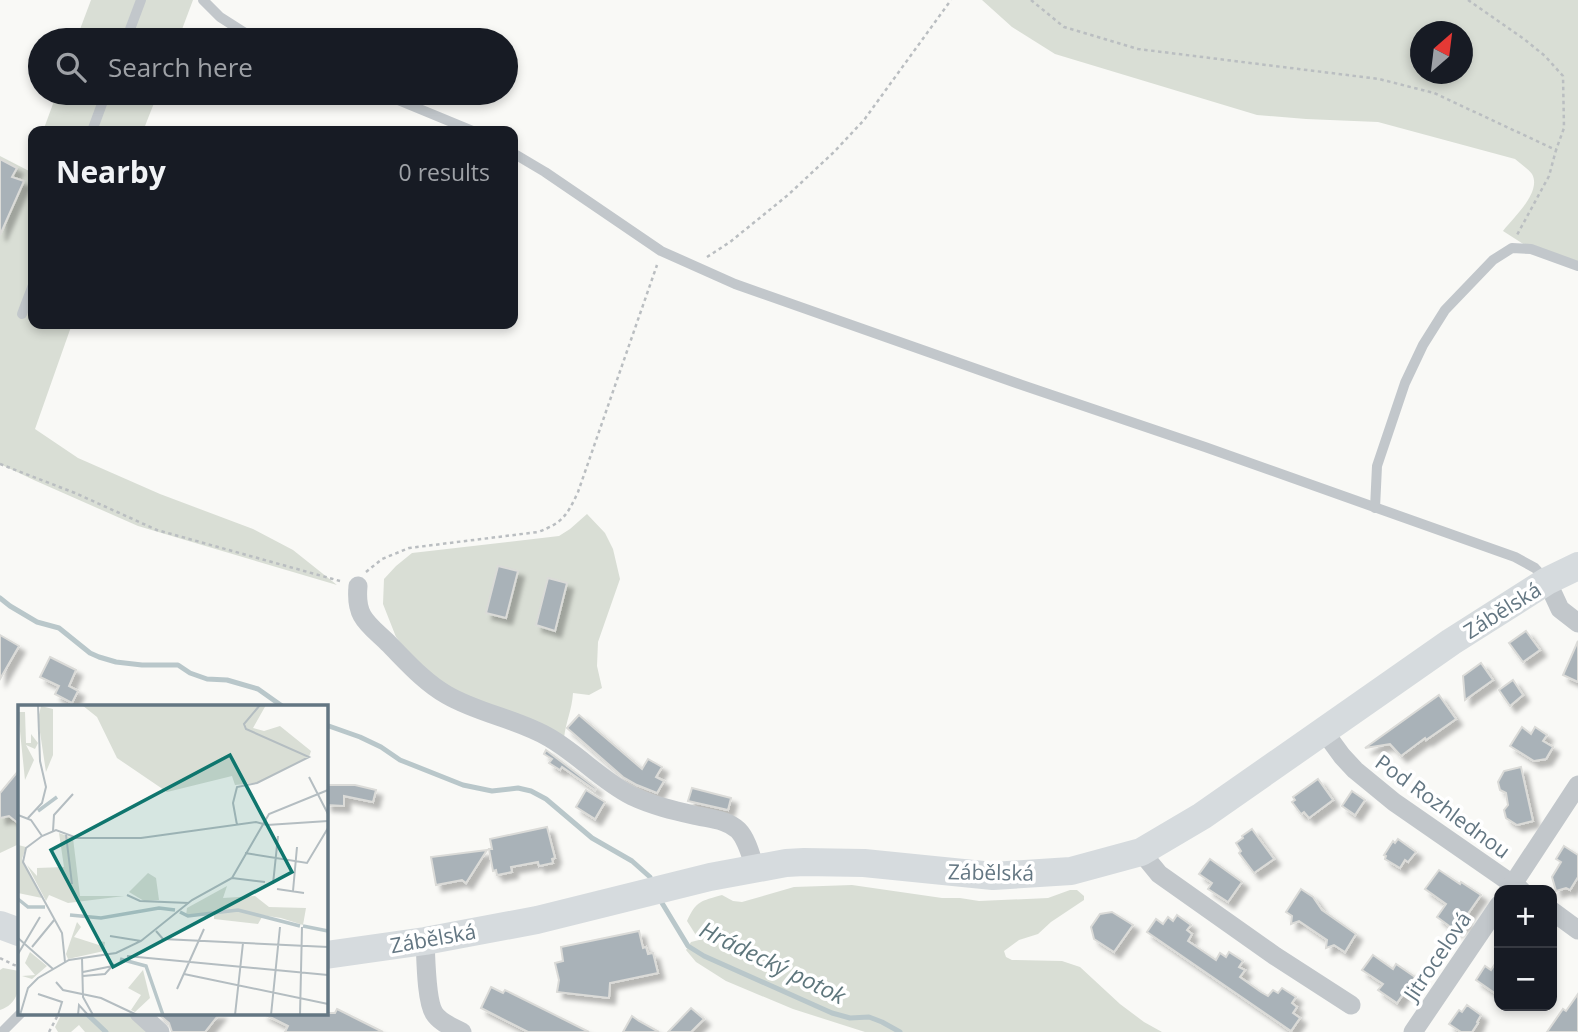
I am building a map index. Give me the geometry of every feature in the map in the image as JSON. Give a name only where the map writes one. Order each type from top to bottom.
[{"type":"main road","name":"Zábělská","points":[[327,955],[425,941],[537,920],[755,868],[804,862],[840,862],[993,876],[1026,875],[1071,871],[1141,852],[1202,816],[1451,642],[1547,582],[1578,566]]},
{"type":"street","points":[[1547,582],[1560,609],[1578,623]]},
{"type":"street","points":[[358,586],[357,601],[361,616],[426,680],[447,695],[550,738],[614,786],[634,797],[669,809],[729,823],[739,831],[745,841],[755,868]]},
{"type":"street","name":"Pod Rozhlednou","points":[[1324,730],[1354,770],[1394,802],[1511,885]]},
{"type":"street","name":"Pod Rozhlednou","points":[[1517,885],[1578,785]]},
{"type":"street","points":[[1141,852],[1159,874],[1275,956],[1351,1005]]},
{"type":"street","name":"Jitrocelová","points":[[1413,1032],[1494,912]]},
{"type":"street","points":[[1557,915],[1578,930]]},
{"type":"street","points":[[425,941],[433,1012],[443,1022],[462,1032]]},
{"type":"street","points":[[140,1014],[160,1032]]},
{"type":"lane","points":[[130,28],[141,0]]},
{"type":"lane","points":[[203,0],[220,17],[237,28]]},
{"type":"lane","points":[[94,126],[102,105]]},
{"type":"lane","points":[[410,105],[461,126]]},
{"type":"lane","points":[[518,156],[662,251],[735,284],[1515,557],[1535,568],[1547,582]]},
{"type":"lane","points":[[1375,508],[1377,466],[1405,383],[1423,345],[1445,310],[1493,260],[1512,248],[1531,249],[1578,265]]},
{"type":"lane","points":[[22,314],[28,298]]},
{"type":"lane","points":[[4,1028],[20,1015]]},
{"type":"path","points":[[693,265],[730,242],[834,152],[864,120],[951,0]]},
{"type":"path","points":[[1031,0],[1064,27],[1139,49],[1379,79],[1434,93],[1556,150]]},
{"type":"path","points":[[1468,0],[1524,39],[1545,56],[1563,76],[1564,128],[1549,176],[1512,248]]},
{"type":"path","points":[[0,464],[75,493],[157,530],[358,586],[367,570],[382,559],[409,548],[538,532],[555,525],[572,506],[662,251]]},
{"type":"path","points":[[0,958],[18,966]]},
{"type":"path","points":[[49,1032],[58,1014]]},
{"type":"shaded area","points":[[91,0],[193,0],[182,28],[80,28]]},
{"type":"shaded area","points":[[982,0],[1578,0],[1578,266],[1531,249],[1503,231],[1525,204],[1533,189],[1532,174],[1515,159],[1378,122],[1257,115],[1055,54],[1012,27]]},
{"type":"shaded area","points":[[53,105],[153,105],[145,126],[45,126]]},
{"type":"shaded area","points":[[0,156],[28,170],[28,329],[70,329],[35,429],[78,458],[160,494],[253,529],[293,550],[337,585],[138,526],[0,464]]},
{"type":"shaded area","points":[[587,514],[605,533],[613,549],[620,579],[598,642],[597,666],[602,688],[589,695],[573,693],[564,738],[457,693],[425,673],[396,637],[383,604],[384,579],[412,553],[559,536]]},
{"type":"shaded area","points":[[7,814],[18,822],[18,844],[0,853],[0,817]]},
{"type":"shaded area","points":[[852,885],[979,901],[1048,898],[1077,890],[1084,896],[1084,900],[1038,934],[1019,940],[1004,951],[1006,957],[1012,960],[1062,961],[1080,967],[1120,1004],[1162,1032],[865,1032],[793,1009],[726,981],[696,962],[686,950],[691,942],[699,940],[687,921],[693,909],[704,901],[722,895],[742,902],[794,887]]},
{"type":"shaded area","points":[[3,968],[18,971],[18,989],[11,1004],[0,1010],[0,970]]},
{"type":"shaded area","points":[[62,1014],[134,1014],[149,1032],[85,1032],[79,1025],[71,1032],[58,1032],[55,1027]]},
{"type":"building","points":[[0,159],[17,168],[12,177],[24,181],[0,235]]},
{"type":"building","points":[[498,566],[518,571],[506,618],[486,613]]},
{"type":"building","points":[[548,578],[567,583],[555,631],[536,625]]},
{"type":"building","points":[[1526,631],[1540,650],[1523,662],[1509,643]]},
{"type":"building","points":[[0,635],[19,646],[0,679]]},
{"type":"building","points":[[1578,641],[1578,682],[1563,675]]},
{"type":"building","points":[[50,657],[76,670],[69,686],[78,691],[72,703],[55,694],[59,686],[40,677]]},
{"type":"building","points":[[1481,663],[1493,680],[1465,700],[1463,676]]},
{"type":"building","points":[[1513,680],[1523,695],[1510,706],[1499,690]]},
{"type":"building","points":[[1439,695],[1456,719],[1401,756],[1390,744],[1365,748]]},
{"type":"building","points":[[579,715],[642,769],[648,759],[662,767],[656,777],[664,781],[657,793],[623,777],[567,728]]},
{"type":"building","points":[[1522,727],[1531,734],[1535,727],[1547,735],[1543,741],[1553,747],[1546,759],[1534,761],[1510,746]]},
{"type":"building","points":[[546,750],[596,788],[595,790],[562,767],[560,770],[549,763],[552,759],[544,754]]},
{"type":"building","points":[[1521,767],[1533,821],[1517,825],[1506,818],[1506,793],[1500,790],[1498,782],[1504,771]]},
{"type":"building","points":[[18,771],[18,823],[9,816],[0,818],[0,793]]},
{"type":"building","points":[[1318,779],[1333,800],[1309,818],[1304,812],[1301,814],[1292,802],[1295,800],[1293,797]]},
{"type":"building","points":[[327,785],[355,785],[376,790],[373,802],[344,796],[344,806],[327,805]]},
{"type":"building","points":[[692,788],[731,798],[728,810],[688,801]]},
{"type":"building","points":[[586,790],[605,802],[595,819],[576,807]]},
{"type":"building","points":[[1352,791],[1365,800],[1355,815],[1342,806]]},
{"type":"building","points":[[547,827],[555,858],[552,859],[553,863],[539,866],[538,862],[511,867],[512,872],[497,875],[496,870],[493,871],[490,839]]},
{"type":"building","points":[[1252,829],[1274,859],[1254,873],[1239,853],[1241,851],[1236,843]]},
{"type":"building","points":[[1398,839],[1416,852],[1408,862],[1405,860],[1400,868],[1385,859],[1384,855],[1393,841],[1395,843]]},
{"type":"building","points":[[1564,846],[1578,855],[1578,877],[1570,890],[1566,888],[1557,891],[1557,885],[1554,885],[1552,877],[1561,862],[1556,859]]},
{"type":"building","points":[[487,850],[466,883],[462,880],[436,885],[431,857]]},
{"type":"building","points":[[1210,859],[1242,882],[1228,902],[1208,889],[1212,883],[1199,874]]},
{"type":"building","points":[[1439,870],[1481,895],[1465,918],[1466,923],[1456,931],[1437,917],[1446,904],[1425,889]]},
{"type":"building","points":[[1301,889],[1313,897],[1322,910],[1356,934],[1345,952],[1334,945],[1326,948],[1327,940],[1299,921],[1291,924],[1292,916],[1286,912]]},
{"type":"building","points":[[1112,912],[1133,925],[1114,952],[1094,939],[1091,927],[1100,914]]},
{"type":"building","points":[[1177,915],[1191,925],[1187,930],[1192,934],[1188,941],[1216,960],[1220,953],[1226,957],[1229,952],[1243,961],[1239,967],[1245,970],[1240,977],[1261,992],[1268,996],[1273,990],[1278,993],[1282,988],[1296,997],[1292,1003],[1297,1007],[1293,1013],[1300,1018],[1291,1031],[1147,932],[1156,919],[1163,924],[1168,917],[1173,921]]},
{"type":"building","points":[[639,931],[643,948],[646,947],[648,954],[653,953],[658,973],[610,983],[609,998],[557,992],[559,980],[555,963],[563,961],[561,947]]},
{"type":"building","points":[[1373,955],[1393,969],[1396,964],[1415,977],[1397,1003],[1378,990],[1383,984],[1362,970]]},
{"type":"building","points":[[1485,966],[1491,970],[1494,966],[1494,993],[1476,980]]},
{"type":"building","points":[[491,987],[503,993],[505,990],[589,1032],[528,1032],[481,1008]]},
{"type":"building","points":[[1578,994],[1578,1032],[1547,1032],[1563,1009],[1566,1011]]},
{"type":"building","points":[[1467,1005],[1481,1015],[1472,1032],[1461,1032],[1449,1024],[1459,1010],[1462,1012]]},
{"type":"building","points":[[691,1008],[704,1019],[691,1032],[668,1032]]},
{"type":"building","points":[[337,1009],[383,1032],[285,1032],[288,1026],[264,1014],[327,1014],[335,1013]]},
{"type":"building","points":[[158,1014],[219,1014],[205,1032],[172,1032],[169,1023]]},
{"type":"building","points":[[632,1016],[639,1021],[659,1032],[623,1032]]},
{"type":"waterway","name":"Hrádecký potok","points":[[0,598],[37,622],[59,628],[99,657],[142,665],[178,665],[207,679],[227,680],[258,689],[281,705]]},
{"type":"waterway","name":"Hrádecký potok","points":[[327,725],[360,737],[400,760],[463,785],[492,791],[518,788],[531,791],[546,799],[592,838],[632,861],[650,877],[652,883]]},
{"type":"waterway","name":"Hrádecký potok","points":[[659,898],[688,946],[704,956],[832,1013],[850,1018],[869,1017],[900,1032]]},
{"type":"waterway","points":[[87,1014],[106,1032]]}]
